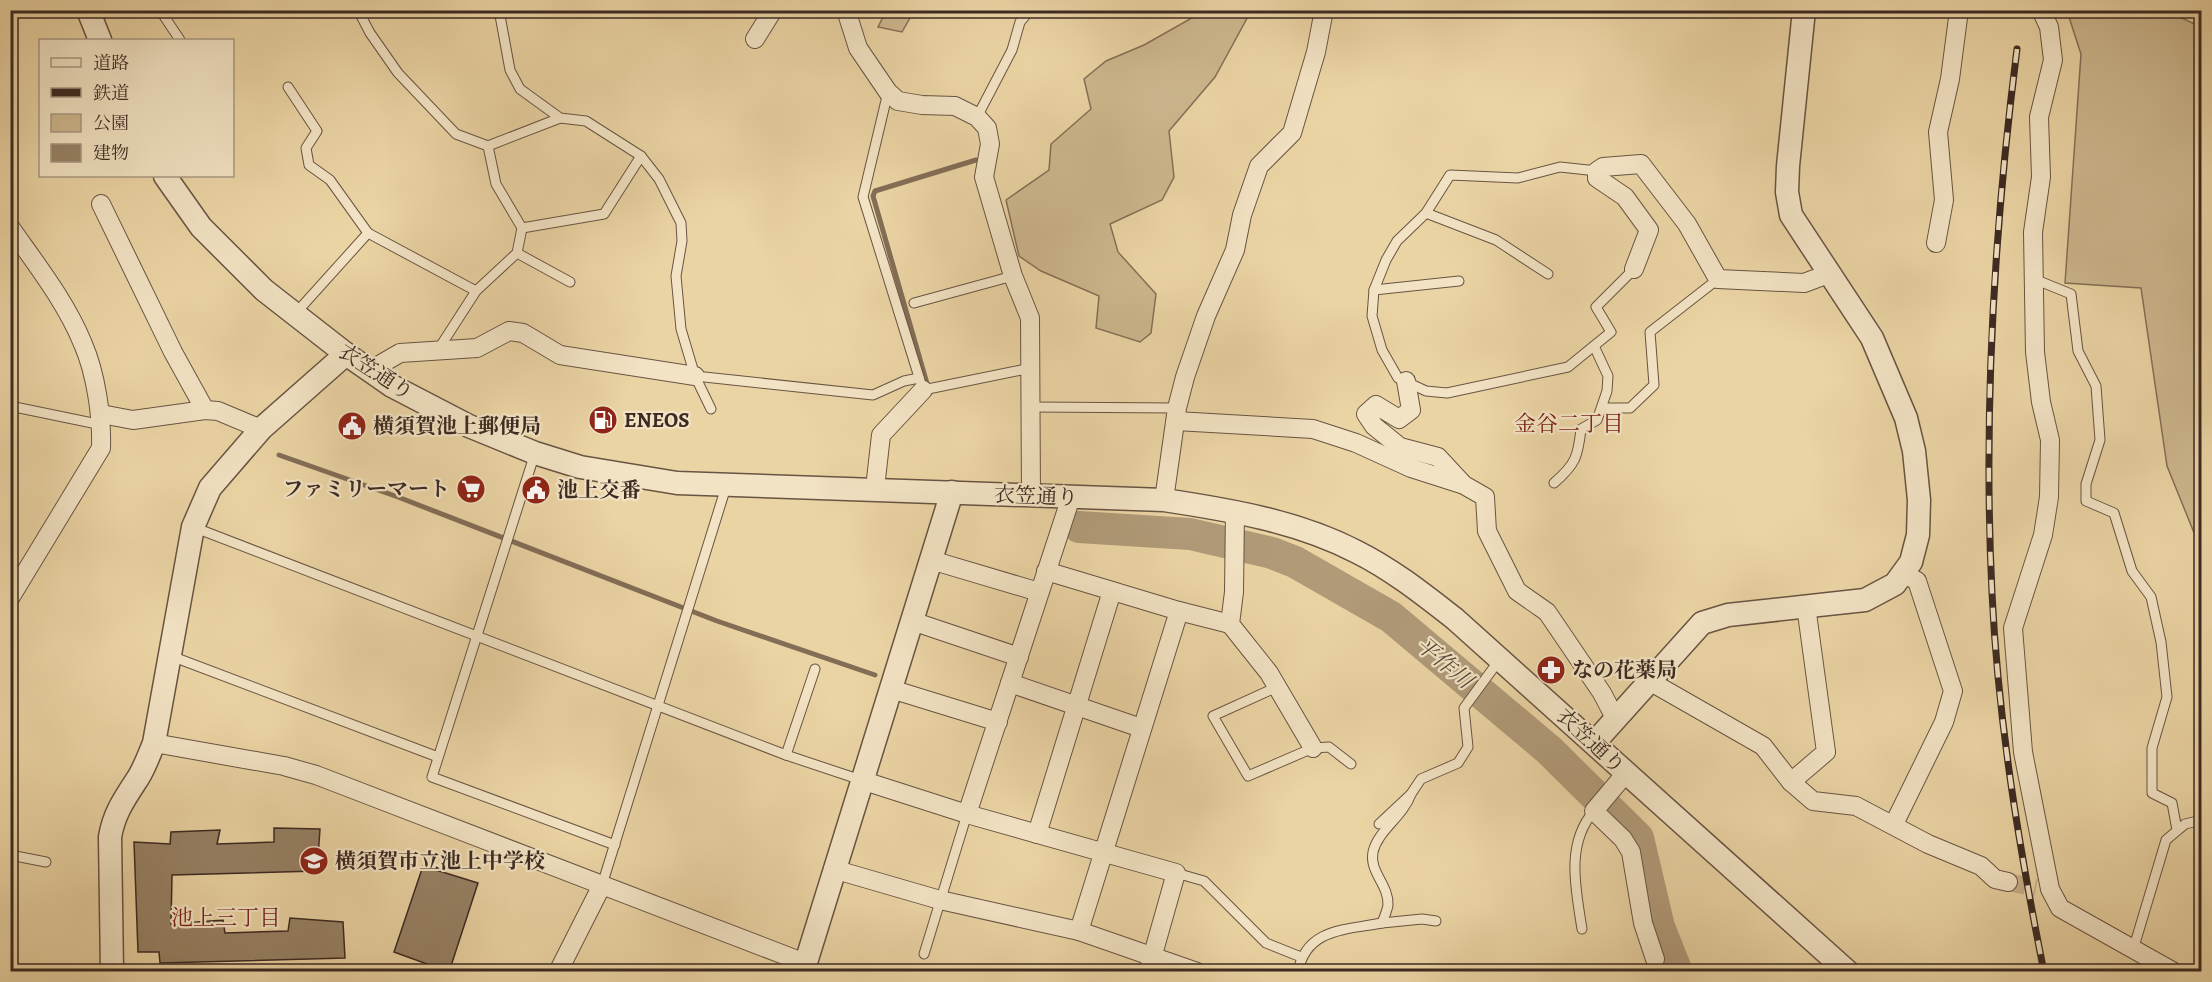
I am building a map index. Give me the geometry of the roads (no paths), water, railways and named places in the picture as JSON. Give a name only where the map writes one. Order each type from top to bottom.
[{"type":"street","points":[[88,10],[100,39]]},
{"type":"street","points":[[755,39],[773,10]]},
{"type":"street","points":[[846,10],[858,48],[888,92],[898,101],[922,105],[955,106],[977,117],[987,128],[990,144],[984,177],[1013,276],[1030,318],[1031,497]]},
{"type":"street","points":[[1164,500],[1176,415],[1206,316],[1235,250],[1242,215],[1259,166],[1292,133],[1316,52],[1324,10]]},
{"type":"street","points":[[1594,743],[1702,623],[1728,615],[1865,600],[1895,584],[1911,562],[1918,535],[1919,500],[1912,440],[1903,410],[1872,338],[1791,215],[1787,192],[1804,10]]},
{"type":"street","points":[[1935,243],[1944,200],[1938,132],[1950,79],[1959,10]]},
{"type":"street","points":[[2029,10],[2045,19],[2053,60],[2039,117],[2041,177],[2033,232],[2035,352],[2041,402],[2050,440],[2049,497],[2043,535],[2013,628],[2023,752],[2043,889],[2060,908],[2174,972]]},
{"type":"street","points":[[1634,269],[1649,230],[1625,197],[1597,178],[1597,171],[1603,167],[1641,164],[1687,224],[1718,279],[1804,284],[1831,273]]},
{"type":"street","name":"衣笠通り","points":[[166,177],[201,227],[264,290],[346,354],[392,386],[469,426],[535,453],[580,467],[625,476],[726,487],[876,488],[1031,497],[1164,500],[1235,510],[1297,527],[1356,552],[1410,584],[1500,659],[1848,972]]},
{"type":"street","points":[[101,204],[173,352],[205,410]]},
{"type":"street","points":[[10,227],[64,308],[84,345],[102,420],[101,448],[10,598]]},
{"type":"street","points":[[369,371],[400,353],[477,348],[509,331],[523,333],[560,355],[696,376]]},
{"type":"street","points":[[112,972],[110,837],[112,820],[140,776],[154,743],[193,527],[210,488],[261,429],[346,354]]},
{"type":"street","points":[[1406,381],[1411,410],[1399,419],[1376,405],[1366,414],[1374,426],[1400,447],[1438,457],[1464,485]]},
{"type":"street","points":[[876,488],[881,435],[921,384]]},
{"type":"street","points":[[102,420],[133,420],[205,410],[218,411],[261,429]]},
{"type":"street","points":[[1176,415],[1313,429],[1356,443],[1411,468],[1464,485],[1485,497],[1487,531],[1517,591],[1547,612],[1602,693],[1615,718]]},
{"type":"street","points":[[154,743],[284,766],[316,775],[602,885],[804,967],[952,492]]},
{"type":"street","points":[[967,814],[1071,497]]},
{"type":"street","points":[[1230,624],[1234,592],[1235,510]]},
{"type":"street","points":[[931,560],[1039,592]]},
{"type":"street","points":[[1046,571],[1230,624],[1277,687],[1313,748]]},
{"type":"street","points":[[1894,824],[1944,722],[1953,691],[1917,581],[1903,573]]},
{"type":"street","points":[[1037,834],[1112,591]]},
{"type":"street","points":[[1791,782],[1827,752],[1806,606]]},
{"type":"street","points":[[1079,931],[1179,611]]},
{"type":"street","points":[[912,621],[1019,657]]},
{"type":"street","points":[[1651,682],[1762,746],[1791,782],[1813,801],[1856,806],[1894,824],[1928,844],[1981,866],[1995,879],[2008,882]]},
{"type":"street","points":[[1010,683],[1142,728]]},
{"type":"street","points":[[891,689],[998,722]]},
{"type":"street","points":[[1626,773],[1594,811],[1623,839],[1631,852],[1643,923],[1655,959]]},
{"type":"street","points":[[861,780],[967,814],[1176,873],[1150,964]]},
{"type":"street","points":[[833,869],[940,900],[1079,931],[1150,964],[1197,972]]},
{"type":"street","points":[[558,972],[602,885]]},
{"type":"lane","points":[[160,10],[179,39]]},
{"type":"lane","points":[[358,10],[370,33],[398,73],[456,134],[488,146],[560,118],[586,121],[641,156],[652,167],[681,223],[682,241],[675,276],[681,329],[696,376],[711,409]]},
{"type":"lane","points":[[499,10],[510,70],[520,89],[560,118]]},
{"type":"lane","points":[[977,117],[1012,50],[1020,22],[1029,10]]},
{"type":"lane","points":[[288,87],[317,131],[306,148],[309,165],[330,180],[368,233],[476,291]]},
{"type":"lane","points":[[888,92],[862,197],[921,384]]},
{"type":"lane","points":[[438,350],[476,291],[517,253],[522,228],[496,184],[488,146]]},
{"type":"lane","points":[[522,228],[604,214],[641,156]]},
{"type":"lane","points":[[1597,171],[1560,167],[1518,178],[1450,175],[1426,213],[1397,240],[1374,290],[1372,316],[1382,350],[1398,378],[1426,391],[1447,393],[1568,367],[1611,332],[1596,307],[1634,269]]},
{"type":"lane","points":[[1426,213],[1496,240],[1548,274]]},
{"type":"lane","points":[[295,314],[368,233]]},
{"type":"lane","points":[[517,253],[570,282]]},
{"type":"lane","points":[[914,303],[1013,276]]},
{"type":"lane","points":[[1603,408],[1630,408],[1654,385],[1650,332],[1718,279]]},
{"type":"lane","points":[[2034,279],[2071,294],[2078,351],[2096,386],[2097,397],[2100,440],[2086,484],[2086,501],[2114,513],[2132,571],[2151,597],[2161,642],[2167,698],[2152,748],[2152,793],[2172,803],[2177,830]]},
{"type":"lane","points":[[1374,290],[1459,281]]},
{"type":"lane","points":[[1554,483],[1572,468],[1578,453],[1581,429],[1597,420],[1603,408],[1608,376],[1594,346]]},
{"type":"lane","points":[[696,376],[873,395],[904,381],[921,384],[1031,368]]},
{"type":"lane","points":[[10,406],[102,420]]},
{"type":"lane","points":[[1032,407],[1176,415]]},
{"type":"lane","points":[[535,453],[432,777],[615,845]]},
{"type":"lane","points":[[602,885],[726,487]]},
{"type":"lane","points":[[193,527],[786,755],[861,780]]},
{"type":"lane","points":[[169,656],[438,757]]},
{"type":"lane","points":[[1382,923],[1388,906],[1384,887],[1372,865],[1373,850],[1381,836],[1406,809],[1411,794],[1421,778],[1458,763],[1468,747],[1464,708],[1500,659]]},
{"type":"lane","points":[[786,755],[815,669]]},
{"type":"lane","points":[[1277,687],[1213,716],[1248,776],[1313,748],[1329,747],[1351,764]]},
{"type":"lane","points":[[1379,824],[1411,794]]},
{"type":"lane","points":[[1582,929],[1575,878],[1577,843],[1594,811]]},
{"type":"lane","points":[[924,954],[967,814]]},
{"type":"lane","points":[[2133,950],[2166,840],[2185,824],[2202,820]]},
{"type":"lane","points":[[10,855],[46,862]]},
{"type":"lane","points":[[1176,873],[1204,881],[1266,943],[1301,957]]},
{"type":"lane","points":[[1298,972],[1301,957],[1314,941],[1326,934],[1382,923],[1422,919],[1436,921]]},
{"type":"waterway","points":[[928,387],[873,196],[875,191],[976,160]]},
{"type":"waterway","points":[[279,455],[398,497],[717,621],[875,675]]},
{"type":"waterway","name":"平作川","points":[[1079,527],[1190,534],[1272,553],[1295,562],[1391,617],[1549,750],[1638,838],[1659,927],[1677,972]]},
{"type":"tunnel","points":[[2008,882],[2036,888]]},
{"type":"railway","points":[[2017,49],[2002,185],[1993,321],[1990,389],[1990,525],[1995,641],[2004,736],[2018,831],[2044,972]]},
{"type":"place","name":"ENEOS","points":[[603,420]]},
{"type":"place","name":"横須賀池上郵便局","points":[[352,426]]},
{"type":"place","name":"ファミリーマート","points":[[471,489]]},
{"type":"place","name":"池上交番","points":[[536,490]]},
{"type":"place","name":"なの花薬局","points":[[1551,670]]},
{"type":"place","name":"横須賀市立池上中学校","points":[[314,861]]},
{"type":"district","name":"金谷二丁目","points":[[1569,423]]},
{"type":"district","name":"池上三丁目","points":[[226,917]]}]
